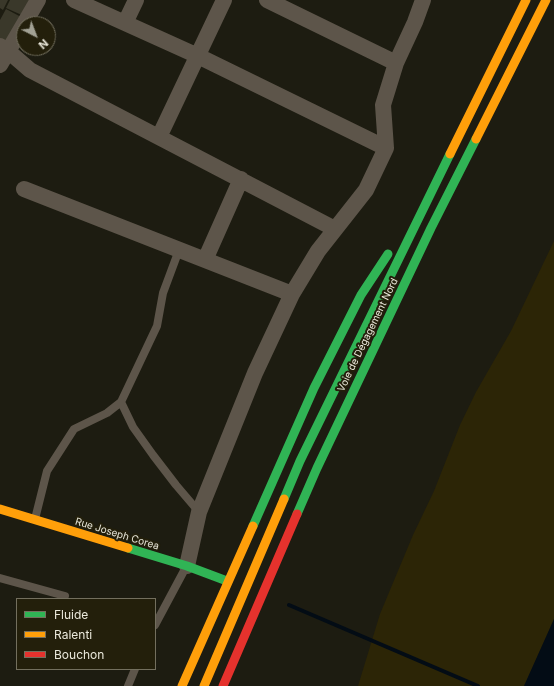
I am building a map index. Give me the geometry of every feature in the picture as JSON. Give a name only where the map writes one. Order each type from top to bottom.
[{"type":"main road","name":"Voie de Dégagement Nord","points":[[204,686],[300,461],[526,0]]},
{"type":"main road","name":"Voie de Dégagement Nord","points":[[223,686],[317,468],[435,221],[546,0]]},
{"type":"main road","points":[[182,686],[227,581],[314,388],[361,295],[395,244],[419,216]]},
{"type":"main road","name":"Rue Joseph Corea","points":[[0,509],[187,566],[227,581]]},
{"type":"street","points":[[0,65],[4,48],[38,0]]},
{"type":"street","points":[[74,0],[198,56],[386,148]]},
{"type":"street","points":[[125,23],[136,0]]},
{"type":"street","points":[[159,137],[224,0]]},
{"type":"street","points":[[267,0],[396,63]]},
{"type":"street","points":[[187,566],[199,512],[255,373],[292,294],[318,251],[366,190],[386,148],[383,105],[396,63],[415,22],[423,0]]},
{"type":"street","points":[[4,48],[30,70],[335,229]]},
{"type":"street","points":[[205,260],[241,179]]},
{"type":"street","points":[[24,189],[292,294]]},
{"type":"lane","points":[[34,520],[47,471],[74,430],[107,413],[121,402],[157,326],[163,293],[179,250]]},
{"type":"lane","points":[[121,402],[133,427],[176,485],[199,512]]},
{"type":"lane","points":[[156,623],[187,566]]},
{"type":"lane","points":[[0,578],[65,596]]},
{"type":"lane","points":[[128,686],[135,670]]},
{"type":"sand","points":[[554,241],[554,619],[524,686],[358,686],[380,614],[413,535],[434,491],[460,425],[476,392],[511,331]]},
{"type":"shaded area","points":[[554,619],[554,686],[524,686],[546,637]]},
{"type":"building","points":[[0,0],[8,0],[3,10],[0,8]]},
{"type":"building","points":[[10,0],[32,0],[24,16],[6,8]]},
{"type":"building","points":[[6,9],[19,16],[16,16],[16,30],[9,43],[0,38],[0,20]]},
{"type":"waterway","points":[[289,605],[478,686]]},
{"type":"traffic: fast","points":[[297,514],[317,468],[431,228],[476,139]]},
{"type":"traffic: fast","points":[[284,499],[300,461],[450,154]]},
{"type":"traffic: fast","points":[[253,526],[314,388],[361,295],[388,254]]},
{"type":"traffic: fast","points":[[128,548],[187,566],[227,581]]},
{"type":"traffic: slow","points":[[450,154],[526,0]]},
{"type":"traffic: slow","points":[[476,139],[546,0]]},
{"type":"traffic: slow","points":[[204,686],[284,499]]},
{"type":"traffic: slow","points":[[0,509],[128,548]]},
{"type":"traffic: slow","points":[[182,686],[253,526]]},
{"type":"traffic: jam","points":[[223,686],[297,514]]}]
